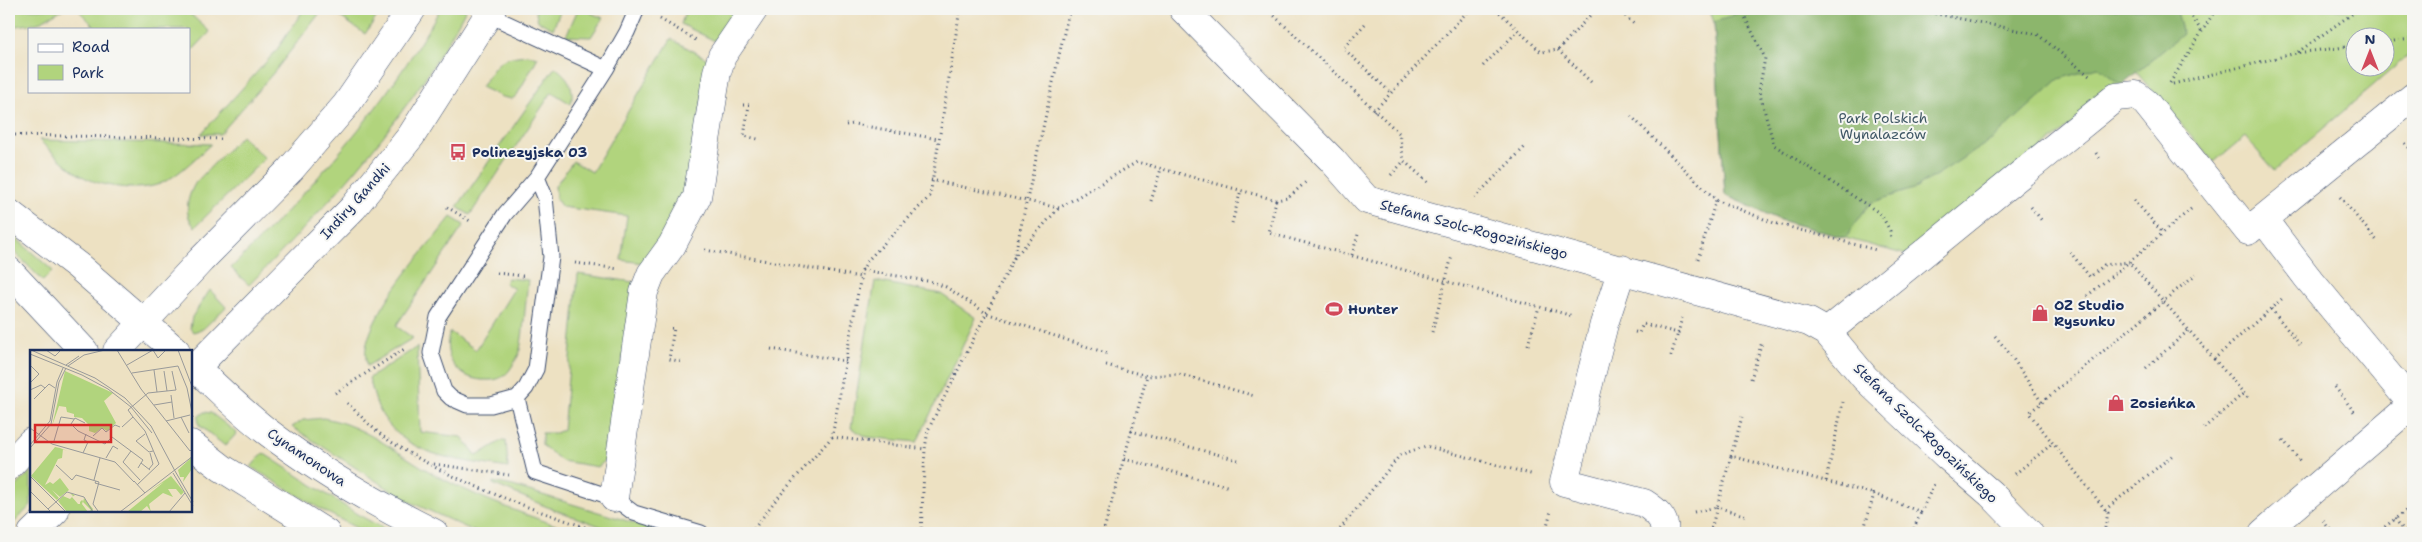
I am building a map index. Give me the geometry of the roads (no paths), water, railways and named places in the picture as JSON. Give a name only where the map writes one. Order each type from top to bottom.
[{"type":"street","points":[[118,350],[201,260],[290,170],[346,105],[412,9]]},
{"type":"street","points":[[614,498],[644,292],[651,274],[672,245],[697,197],[717,72],[722,56],[754,9]]},
{"type":"street","name":"Stefana Szolc-Rogozińskiego","points":[[1184,9],[1332,160],[1367,200],[1460,224],[1809,322],[1827,332],[1865,378],[1947,456],[1991,494],[2029,533]]},
{"type":"street","name":"Indiry Gandhi","points":[[192,360],[353,208],[411,136],[490,12]]},
{"type":"street","points":[[1827,332],[1902,260],[2116,98],[2136,95],[2146,103],[2248,231],[2413,97]]},
{"type":"street","name":"Cynamonowa","points":[[9,212],[144,322],[175,350]]},
{"type":"street","points":[[2263,219],[2307,277],[2413,404],[2263,533]]},
{"type":"street","points":[[1622,269],[1604,324],[1564,482],[1644,503],[1656,510],[1662,525]]},
{"type":"street","points":[[9,271],[83,350]]},
{"type":"street","name":"Cynamonowa","points":[[192,366],[264,428],[293,450],[397,515],[434,533]]},
{"type":"street","points":[[9,466],[30,443]]},
{"type":"street","points":[[192,445],[230,473],[326,533]]},
{"type":"street","points":[[32,533],[54,512]]},
{"type":"lane","points":[[537,177],[545,197],[551,257],[536,369],[526,388],[517,398],[491,405],[467,405],[451,398],[444,392],[431,353],[432,338],[438,317],[505,214],[537,177],[606,69],[627,32],[637,9]]},
{"type":"lane","points":[[490,12],[606,69]]},
{"type":"lane","points":[[517,398],[535,472],[614,498],[634,513],[701,533]]},
{"type":"place","name":"Polinezyjska 03","points":[[458,152]]},
{"type":"place","name":"Hunter","points":[[1334,309]]},
{"type":"place","name":"OZ Studio Rysunku","points":[[2040,313]]},
{"type":"place","name":"Zosieńka","points":[[2116,403]]},
{"type":"park label","name":"Park Polskich Wynalazców","points":[[1883,126]]}]
